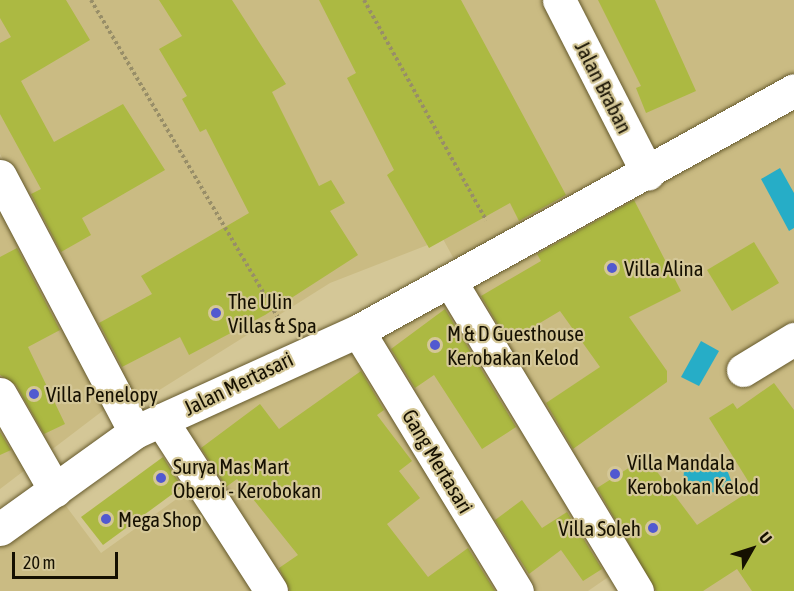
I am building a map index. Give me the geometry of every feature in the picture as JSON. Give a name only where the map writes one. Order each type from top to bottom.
[{"type":"street","name":"Jalan Braban","points":[[559,0],[648,174]]},
{"type":"street","name":"Jalan Mertasari","points":[[0,529],[148,426],[300,353],[358,331],[648,174],[794,90]]},
{"type":"street","points":[[0,176],[148,426],[271,591]]},
{"type":"street","points":[[450,281],[637,591]]},
{"type":"street","name":"Gang Mertasari","points":[[358,331],[517,591]]},
{"type":"street","points":[[743,370],[794,339]]},
{"type":"street","points":[[0,394],[55,490]]},
{"type":"path","points":[[91,0],[300,353]]},
{"type":"path","points":[[363,0],[504,252]]},
{"type":"shaded area","points":[[0,0],[794,0],[794,591],[643,591],[578,486],[443,239],[330,283],[137,404],[0,154]]},
{"type":"shaded area","points":[[0,188],[109,406],[0,489]]},
{"type":"shaded area","points":[[453,292],[617,571],[588,591],[525,591],[370,340]]},
{"type":"shaded area","points":[[359,345],[511,591],[280,591],[173,426]]},
{"type":"shaded area","points":[[192,488],[262,591],[0,591],[0,547],[63,502],[101,553]]},
{"type":"water","points":[[780,168],[794,193],[794,228],[789,231],[761,179]]},
{"type":"water","points":[[701,341],[719,351],[699,386],[681,377]]},
{"type":"water","points":[[702,459],[726,467],[732,483],[725,494],[683,488],[684,469]]},
{"type":"building","points":[[0,0],[66,0],[90,40],[21,81],[54,142],[123,104],[165,170],[82,218],[91,235],[61,252],[31,194],[41,189],[0,114],[0,43],[11,37],[0,18]]},
{"type":"building","points":[[159,0],[232,0],[286,84],[272,92],[319,186],[331,180],[345,203],[330,211],[358,255],[265,315],[189,355],[180,337],[122,367],[99,323],[152,294],[141,276],[249,213],[206,129],[200,132],[182,99],[187,96],[159,49],[182,36]]},
{"type":"building","points":[[319,0],[461,0],[566,195],[519,221],[510,203],[429,248],[387,175],[394,170],[347,78],[356,73]]},
{"type":"building","points":[[598,0],[655,0],[696,91],[646,113],[636,88],[641,86]]},
{"type":"building","points":[[634,200],[681,291],[629,317],[667,371],[667,382],[573,449],[546,403],[600,367],[560,311],[508,342],[481,296],[541,261],[537,254]]},
{"type":"building","points":[[754,242],[779,283],[732,311],[707,270]]},
{"type":"building","points":[[17,248],[60,330],[28,347],[65,424],[44,434],[16,385],[0,375],[0,257]]},
{"type":"building","points":[[445,309],[516,427],[482,449],[434,375],[415,388],[391,349]]},
{"type":"building","points":[[361,371],[384,410],[377,415],[412,461],[399,471],[420,498],[387,524],[428,577],[468,548],[495,591],[290,591],[279,568],[298,555],[237,479],[226,487],[201,448],[260,404],[279,429]]},
{"type":"building","points":[[774,383],[794,410],[794,591],[752,591],[737,569],[703,591],[656,591],[597,488],[646,457],[697,525],[753,489],[709,418],[733,403],[737,409]]},
{"type":"building","points":[[0,432],[11,450],[0,455]]},
{"type":"building","points":[[163,457],[182,487],[103,545],[81,517]]},
{"type":"building","points":[[522,500],[542,528],[567,512],[602,569],[583,581],[561,550],[529,574],[495,520]]},
{"type":"place","name":"Villa Alina","points":[[612,268]]},
{"type":"place","name":"The Ulin Villas & Spa","points":[[216,313]]},
{"type":"place","name":"M & D Guesthouse Kerobakan Kelod","points":[[435,345]]},
{"type":"place","name":"Villa Penelopy","points":[[34,394]]},
{"type":"place","name":"Villa Mandala Kerobokan Kelod","points":[[615,474]]},
{"type":"place","name":"Surya Mas Mart Oberoi - Kerobokan","points":[[161,478]]},
{"type":"place","name":"Mega Shop","points":[[106,519]]},
{"type":"place","name":"Villa Soleh","points":[[653,528]]}]
